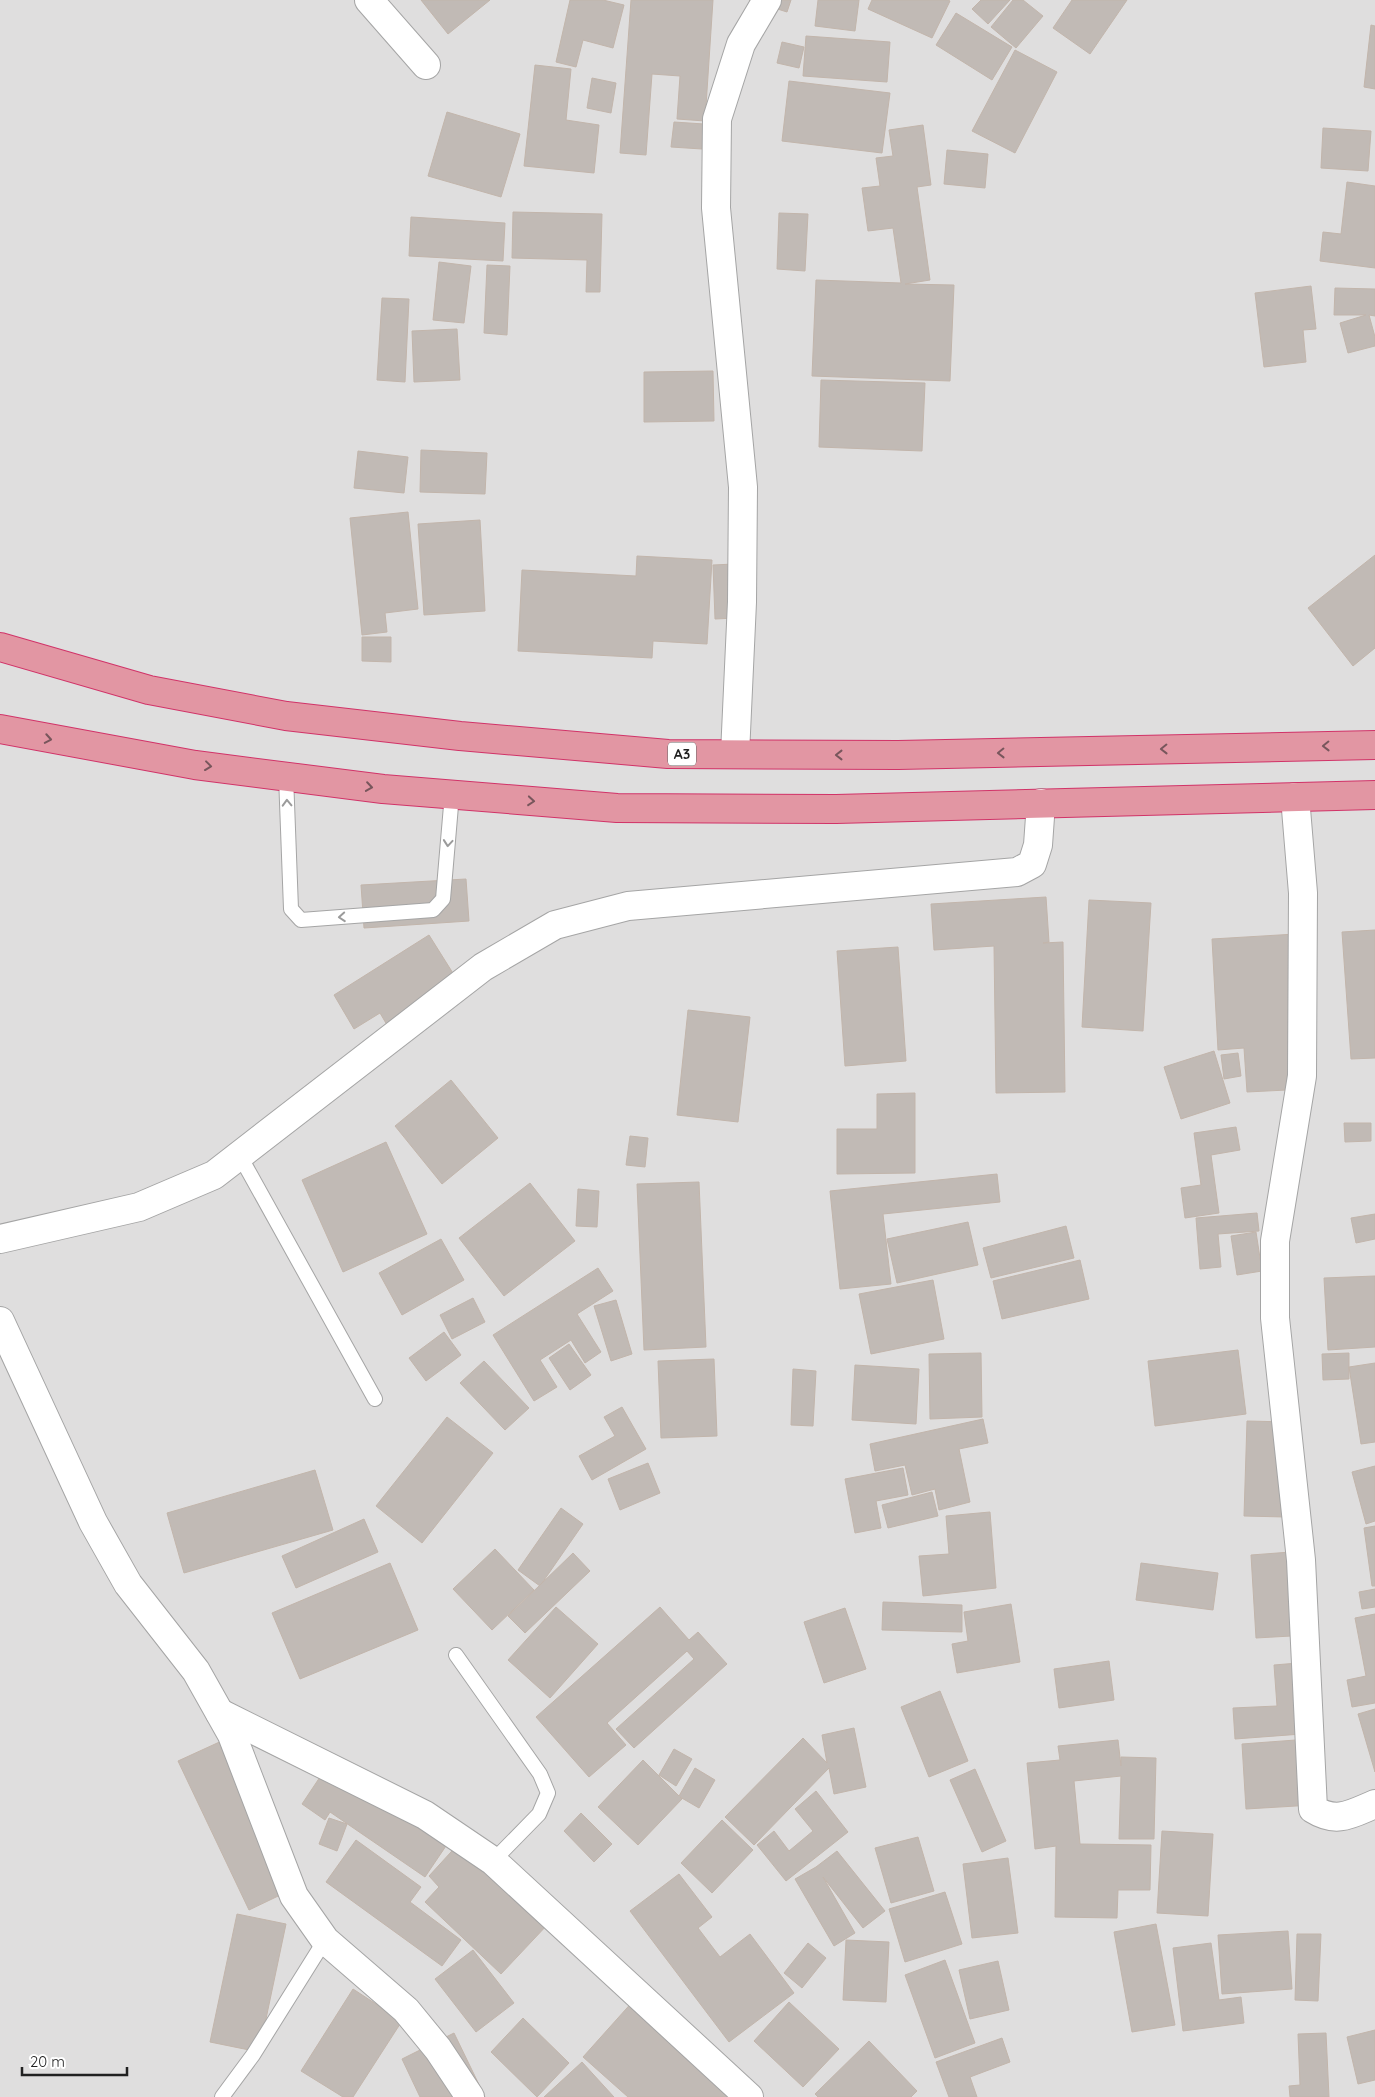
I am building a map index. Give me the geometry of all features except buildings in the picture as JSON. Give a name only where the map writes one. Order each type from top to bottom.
[{"type":"highway","name":"A3","points":[[0,647],[149,690],[286,716],[470,737],[668,754],[898,755],[1375,744]]},
{"type":"highway","points":[[0,729],[195,764],[383,789],[617,808],[836,808],[1375,795]]},
{"type":"street","points":[[369,0],[426,65]]},
{"type":"street","points":[[735,754],[742,602],[743,487],[716,208],[717,119],[741,44],[767,0]]},
{"type":"street","points":[[1295,797],[1303,893],[1302,1076],[1275,1241],[1275,1318],[1300,1560],[1313,1809],[1323,1816],[1341,1818],[1375,1804]]},
{"type":"street","points":[[0,1238],[139,1207],[214,1176],[483,967],[555,925],[628,906],[1016,872],[1032,864],[1038,845],[1040,804]]},
{"type":"street","points":[[0,1321],[93,1522],[128,1584],[196,1671],[232,1734],[294,1896],[324,1940],[406,2010],[438,2049],[470,2097]]},
{"type":"street","points":[[220,1713],[425,1815],[492,1861],[749,2097]]},
{"type":"lane","points":[[286,776],[291,909],[301,920],[433,910],[443,900],[452,794]]},
{"type":"lane","points":[[240,1156],[375,1399]]},
{"type":"lane","points":[[456,1655],[540,1774],[548,1793],[539,1814],[492,1861]]},
{"type":"lane","points":[[222,2097],[253,2055],[324,1940]]},
{"type":"shaded area","points":[[0,0],[1375,0],[1375,2097],[0,2097]]}]
